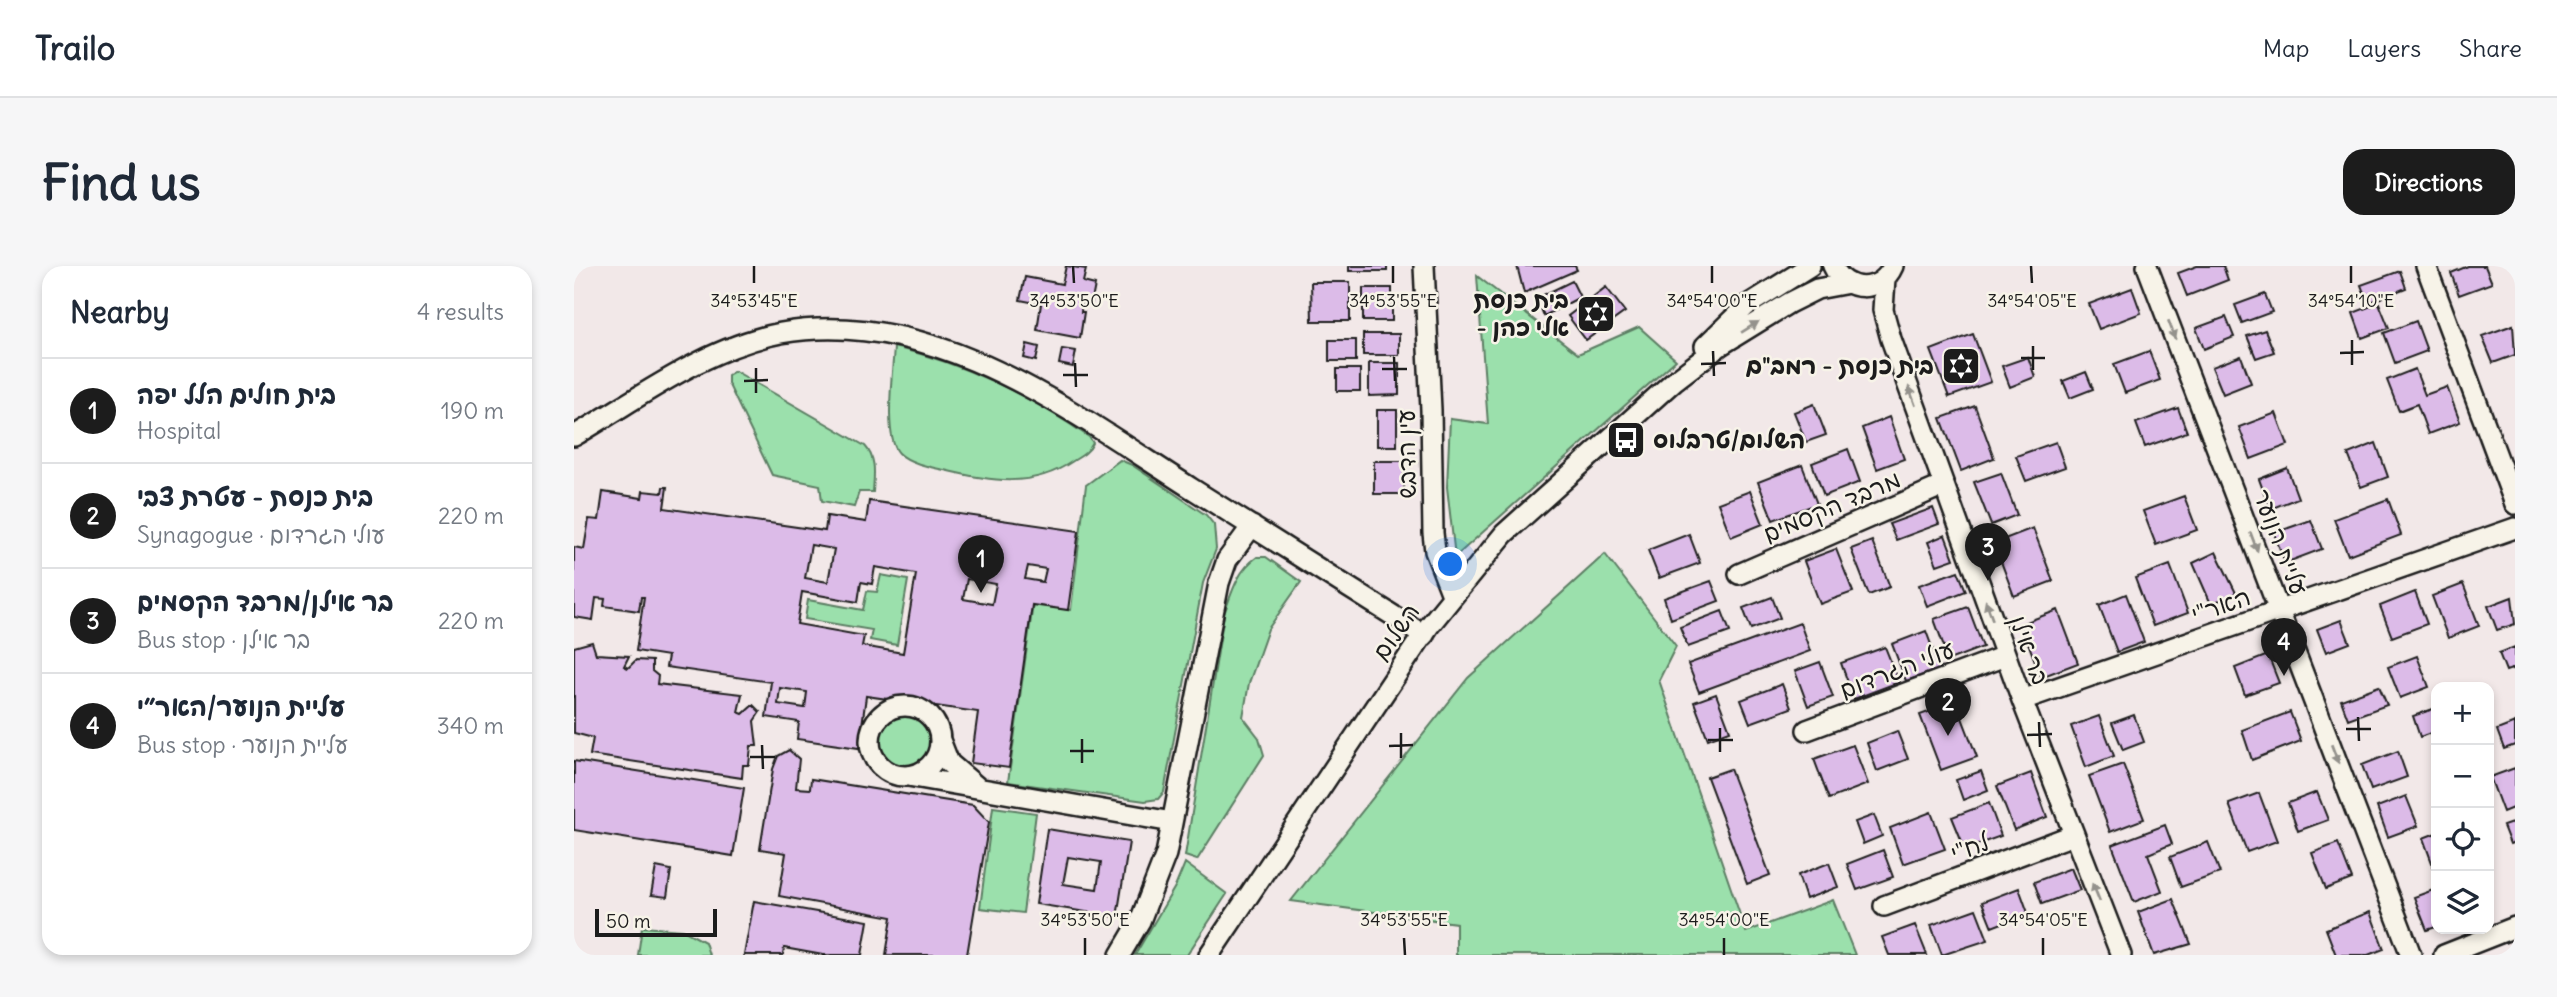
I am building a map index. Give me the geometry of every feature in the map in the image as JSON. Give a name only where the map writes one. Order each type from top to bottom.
[{"type":"street","name":"עין הדבש","points":[[1424,266],[1431,410],[1433,533],[1435,551],[1452,595]]},
{"type":"street","name":"השלום","points":[[1674,381],[1746,306],[1810,266]]},
{"type":"street","points":[[1833,266],[1849,283]]},
{"type":"street","name":"עליית הנוער","points":[[2147,266],[2411,955]]},
{"type":"street","points":[[2426,266],[2515,504]]},
{"type":"street","name":"השלום","points":[[1209,955],[1452,595],[1479,562],[1538,500],[1674,381],[1721,345],[1817,289],[1849,283],[1865,287],[1890,270]]},
{"type":"street","name":"בר אילן","points":[[1890,270],[1883,310],[1891,339],[2005,656],[2121,955]]},
{"type":"street","points":[[574,436],[715,354],[741,344],[814,329],[880,332],[943,349],[1046,396],[1424,635]]},
{"type":"street","name":"מרבד הקסמים","points":[[1740,573],[1944,485]]},
{"type":"street","points":[[1121,955],[1140,921],[1157,879],[1172,822],[1219,583],[1227,560],[1252,526]]},
{"type":"street","name":"האר\"י","points":[[2022,700],[2515,528]]},
{"type":"street","name":"עולי הגרדום","points":[[1807,730],[2005,656]]},
{"type":"street","points":[[980,788],[949,763],[932,718],[913,706],[901,706],[881,715],[870,734],[874,756],[888,771],[908,776],[1172,822]]},
{"type":"street","points":[[908,776],[928,767],[939,749],[940,738]]},
{"type":"street","name":"לח\"י","points":[[1884,906],[2073,835]]},
{"type":"street","points":[[2444,955],[2515,928]]},
{"type":"green space","points":[[1477,276],[1578,354],[1639,327],[1676,360],[1455,557],[1447,487],[1450,419],[1488,424]]},
{"type":"green space","points":[[894,347],[945,362],[996,383],[1067,422],[1089,437],[1093,443],[1084,454],[1058,470],[1026,479],[977,477],[926,466],[908,459],[899,453],[891,433]]},
{"type":"green space","points":[[735,371],[865,446],[873,462],[873,492],[859,492],[854,507],[822,501],[820,485],[772,475],[728,383],[728,375]]},
{"type":"green space","points":[[1120,460],[1132,465],[1206,515],[1214,525],[1216,549],[1203,583],[1164,792],[1158,799],[1145,801],[1008,782],[1033,604],[1071,610],[1086,485]]},
{"type":"green space","points":[[1605,554],[1676,646],[1659,680],[1746,932],[1833,900],[1855,955],[1456,955],[1456,923],[1291,901],[1468,678]]},
{"type":"green space","points":[[1257,557],[1266,557],[1301,582],[1268,629],[1249,683],[1243,717],[1259,738],[1264,755],[1197,860],[1185,856],[1224,614],[1240,575]]},
{"type":"green space","points":[[881,575],[908,580],[897,645],[870,640],[872,630],[805,619],[808,600],[863,610],[867,591],[877,592]]},
{"type":"green space","points":[[905,715],[924,722],[931,741],[924,760],[905,767],[886,760],[879,741],[886,722]]},
{"type":"green space","points":[[993,807],[1036,813],[1023,913],[980,908]]},
{"type":"green space","points":[[1185,863],[1227,894],[1187,955],[1135,955],[1176,885]]},
{"type":"green space","points":[[642,927],[683,930],[705,942],[709,955],[638,955]]},
{"type":"building","points":[[1066,266],[1086,269],[1083,282],[1095,285],[1091,305],[1082,304],[1081,312],[1084,312],[1080,338],[1037,330],[1041,304],[1020,300],[1025,277],[1062,284]]},
{"type":"building","points":[[1349,266],[1387,266],[1387,271],[1349,271]]},
{"type":"building","points":[[1517,266],[1575,266],[1577,270],[1524,293]]},
{"type":"building","points":[[2197,266],[2223,266],[2228,280],[2187,296],[2178,273]]},
{"type":"building","points":[[2468,266],[2485,266],[2492,283],[2459,295],[2451,273]]},
{"type":"building","points":[[2400,271],[2406,288],[2368,303],[2361,285]]},
{"type":"building","points":[[1572,281],[1580,297],[1544,316],[1537,298]]},
{"type":"building","points":[[1311,282],[1350,282],[1350,321],[1312,321]]},
{"type":"building","name":"בית כנסת - אלי כהן","points":[[1606,287],[1625,312],[1586,340],[1568,316]]},
{"type":"building","points":[[1363,288],[1392,288],[1392,321],[1363,321]]},
{"type":"building","points":[[2132,288],[2141,313],[2099,329],[2089,304]]},
{"type":"building","points":[[2265,294],[2272,312],[2242,323],[2235,305]]},
{"type":"building","points":[[2379,303],[2389,328],[2362,338],[2353,313]]},
{"type":"building","points":[[2226,317],[2234,337],[2204,349],[2196,328]]},
{"type":"building","points":[[2416,321],[2427,351],[2395,363],[2384,333]]},
{"type":"building","points":[[2513,325],[2515,355],[2493,363],[2482,336]]},
{"type":"building","points":[[2265,330],[2274,352],[2256,358],[2247,336]]},
{"type":"building","points":[[1363,334],[1399,334],[1399,355],[1363,355]]},
{"type":"building","name":"בית כנסת - רמב\"ם","points":[[1973,334],[1991,382],[1949,397],[1931,350]]},
{"type":"building","points":[[1329,340],[1356,340],[1356,361],[1329,361]]},
{"type":"building","points":[[1027,344],[1039,347],[1036,361],[1024,358]]},
{"type":"building","points":[[1062,349],[1076,351],[1073,367],[1059,364]]},
{"type":"building","points":[[2149,351],[2160,380],[2125,393],[2114,364]]},
{"type":"building","points":[[2241,356],[2251,383],[2223,394],[2212,367]]},
{"type":"building","points":[[2028,357],[2035,377],[2010,387],[2002,366]]},
{"type":"building","points":[[1369,363],[1399,363],[1399,395],[1369,396]]},
{"type":"building","points":[[1337,369],[1360,369],[1360,391],[1337,391]]},
{"type":"building","points":[[2415,369],[2425,395],[2447,387],[2460,422],[2428,434],[2417,404],[2399,411],[2387,380]]},
{"type":"building","points":[[2086,372],[2093,389],[2070,398],[2063,381]]},
{"type":"building","points":[[1814,404],[1826,435],[1806,442],[1794,412]]},
{"type":"building","points":[[1975,406],[1994,458],[1961,471],[1941,418]]},
{"type":"building","points":[[2178,408],[2187,432],[2145,447],[2136,423]]},
{"type":"building","points":[[1377,410],[1397,410],[1397,446],[1377,446]]},
{"type":"building","points":[[2276,413],[2288,445],[2251,459],[2239,427]]},
{"type":"building","points":[[1889,417],[1904,459],[1877,469],[1862,428]]},
{"type":"building","points":[[2056,442],[2065,467],[2026,481],[2016,456]]},
{"type":"building","points":[[2376,443],[2388,477],[2361,487],[2348,454]]},
{"type":"building","points":[[1848,449],[1860,482],[1824,496],[1812,463]]},
{"type":"building","points":[[1374,461],[1404,461],[1404,494],[1374,494]]},
{"type":"building","points":[[1802,465],[1817,504],[1773,520],[1758,482]]},
{"type":"building","points":[[2287,468],[2298,498],[2270,509],[2259,479]]},
{"type":"building","points":[[2001,473],[2017,515],[1991,525],[1974,482]]},
{"type":"building","points":[[663,487],[667,487],[664,508],[825,531],[827,516],[866,522],[869,501],[1079,531],[1068,610],[1032,605],[1009,768],[971,763],[978,712],[866,696],[859,748],[797,739],[799,722],[766,717],[771,682],[666,667],[668,656],[636,651],[644,597],[641,597],[639,611],[604,606],[605,599],[596,598],[593,620],[574,617],[574,547],[584,549],[589,519],[599,520],[603,492],[642,498],[643,491],[662,493]],"holes":[[[811,545],[834,549],[828,582],[805,578]],[[1028,566],[1046,569],[1043,582],[1025,579]],[[875,567],[916,574],[903,653],[862,646],[864,636],[797,624],[802,592],[858,602],[861,582],[872,584]],[[967,579],[996,584],[992,604],[963,599]],[[780,688],[807,692],[805,708],[778,704]]]},
{"type":"building","points":[[1750,491],[1763,524],[1731,537],[1718,503]]},
{"type":"building","points":[[2184,496],[2197,530],[2156,545],[2143,511]]},
{"type":"building","points":[[2388,499],[2401,535],[2348,555],[2334,519]]},
{"type":"building","points":[[1933,508],[1939,524],[1896,540],[1889,524]]},
{"type":"building","points":[[2311,520],[2322,549],[2285,563],[2274,533]]},
{"type":"building","points":[[2033,528],[2053,581],[2014,596],[1994,543]]},
{"type":"building","points":[[1689,534],[1700,563],[1659,578],[1648,550]]},
{"type":"building","points":[[1945,535],[1954,559],[1937,565],[1928,542]]},
{"type":"building","points":[[1872,541],[1890,587],[1869,595],[1851,549]]},
{"type":"building","points":[[1836,549],[1853,592],[1820,604],[1804,561]]},
{"type":"building","points":[[2216,552],[2236,593],[2211,604],[2193,563]]},
{"type":"building","points":[[2170,565],[2188,613],[2153,626],[2135,578]]},
{"type":"building","points":[[1958,571],[1966,591],[1927,606],[1919,585]]},
{"type":"building","points":[[1711,581],[1719,601],[1671,619],[1664,598]]},
{"type":"building","points":[[2463,584],[2479,626],[2448,638],[2432,596]]},
{"type":"building","points":[[2415,592],[2427,624],[2392,637],[2380,606]]},
{"type":"building","points":[[2126,594],[2144,642],[2117,652],[2099,605]]},
{"type":"building","points":[[1772,597],[1780,618],[1751,629],[1743,608]]},
{"type":"building","points":[[2512,597],[2515,624],[2497,630],[2488,606]]},
{"type":"building","points":[[1968,607],[1983,647],[1949,660],[1934,619]]},
{"type":"building","points":[[2058,610],[2078,663],[2041,677],[2021,624]]},
{"type":"building","points":[[1722,611],[1730,632],[1688,647],[1680,627]]},
{"type":"building","points":[[2341,620],[2350,643],[2326,652],[2317,629]]},
{"type":"building","points":[[1800,623],[1810,651],[1699,692],[1688,664]]},
{"type":"building","points":[[1926,631],[1940,669],[1906,681],[1892,644]]},
{"type":"building","points":[[592,642],[596,654],[629,656],[624,666],[628,668],[636,660],[652,661],[652,671],[658,676],[657,684],[742,694],[738,712],[743,714],[753,705],[760,712],[754,721],[757,746],[751,746],[749,765],[743,765],[742,778],[590,755],[593,738],[574,733],[574,647]]},
{"type":"building","points":[[1885,647],[1899,682],[1854,699],[1841,663]]},
{"type":"building","points":[[2515,647],[2515,668],[2506,671],[2499,653]]},
{"type":"building","points":[[2268,655],[2279,683],[2245,695],[2235,668]]},
{"type":"building","points":[[2417,656],[2429,687],[2400,698],[2388,667]]},
{"type":"building","points":[[1820,662],[1833,697],[1808,706],[1795,671]]},
{"type":"building","points":[[1782,684],[1791,708],[1750,723],[1741,700]]},
{"type":"building","points":[[2379,686],[2387,705],[2348,719],[2341,700]]},
{"type":"building","points":[[1716,694],[1730,731],[1708,739],[1694,702]]},
{"type":"building","points":[[1956,702],[1977,757],[1941,770],[1920,715]]},
{"type":"building","points":[[2431,710],[2431,733],[2420,737],[2413,716]]},
{"type":"building","points":[[2290,712],[2301,741],[2252,760],[2242,730]]},
{"type":"building","points":[[2134,715],[2144,742],[2123,750],[2112,723]]},
{"type":"building","points":[[2099,716],[2114,756],[2086,767],[2071,726]]},
{"type":"building","points":[[2515,723],[2515,745],[2504,749],[2497,730]]},
{"type":"building","points":[[1897,731],[1908,759],[1877,771],[1867,743]]},
{"type":"building","points":[[1853,745],[1868,784],[1829,799],[1814,759]]},
{"type":"building","points":[[789,750],[799,759],[796,788],[810,789],[811,779],[973,805],[989,822],[967,955],[886,955],[892,917],[779,896],[786,853],[760,849],[773,769],[778,756]]},
{"type":"building","points":[[2398,751],[2407,777],[2371,790],[2362,765]]},
{"type":"building","points":[[574,761],[744,788],[733,856],[574,830]]},
{"type":"building","points":[[2123,764],[2144,819],[2110,832],[2089,776]]},
{"type":"building","points":[[2515,768],[2515,807],[2503,812],[2494,788],[2494,776]]},
{"type":"building","points":[[1730,769],[1770,875],[1747,884],[1707,777]]},
{"type":"building","points":[[1981,771],[1988,790],[1963,800],[1956,780]]},
{"type":"building","points":[[2031,773],[2047,817],[2014,830],[1997,786]]},
{"type":"building","points":[[2317,792],[2328,820],[2298,831],[2288,803]]},
{"type":"building","points":[[2259,793],[2277,841],[2247,852],[2229,804]]},
{"type":"building","points":[[2406,796],[2418,826],[2388,837],[2377,807]]},
{"type":"building","points":[[1989,803],[2001,836],[1965,849],[1952,817]]},
{"type":"building","points":[[1931,812],[1945,849],[1903,864],[1890,828]]},
{"type":"building","points":[[1874,815],[1882,836],[1863,844],[1855,822]]},
{"type":"building","points":[[2515,822],[2515,842],[2510,844],[2503,826]]},
{"type":"building","points":[[2165,825],[2172,844],[2148,854],[2162,891],[2134,902],[2112,845]]},
{"type":"building","points":[[1047,829],[1129,842],[1117,917],[1036,904]],"holes":[[[1068,857],[1101,862],[1097,889],[1063,884]]]},
{"type":"building","points":[[2431,835],[2431,860],[2423,838]]},
{"type":"building","points":[[2208,842],[2220,873],[2181,887],[2170,857]]},
{"type":"building","points":[[2338,843],[2352,879],[2326,889],[2312,853]]},
{"type":"building","points":[[1883,850],[1893,877],[1857,890],[1847,864]]},
{"type":"building","points":[[1829,863],[1838,887],[1806,899],[1798,875]]},
{"type":"building","points":[[656,867],[671,870],[667,897],[651,895]]},
{"type":"building","points":[[2071,868],[2080,890],[2042,904],[2034,882]]},
{"type":"building","points":[[2019,888],[2028,913],[1992,927],[1982,902]]},
{"type":"building","points":[[2431,891],[2431,929],[2427,930],[2414,897]]},
{"type":"building","points":[[2173,899],[2191,944],[2154,955],[2138,912]]},
{"type":"building","points":[[754,901],[868,921],[862,955],[823,955],[784,948],[783,955],[744,955]]},
{"type":"building","points":[[1976,909],[1988,940],[1942,955],[1931,925]]},
{"type":"building","points":[[2370,912],[2384,949],[2368,955],[2336,955],[2326,929]]},
{"type":"building","points":[[1915,925],[1927,955],[1889,955],[1882,937]]},
{"type":"place","name":"בית כנסת - אלי כהן","points":[[1596,314]]},
{"type":"place","name":"בית כנסת - רמב\"ם","points":[[1961,366]]},
{"type":"place","name":"השלום/טרבלוס","points":[[1626,440]]},
{"type":"place","name":"בר אילן/מרבד הקסמים","points":[[1988,581]]},
{"type":"place","name":"בית חולים הלל יפה","points":[[981,593]]},
{"type":"place","name":"עליית הנוער/האר״י","points":[[2284,676]]},
{"type":"place","name":"בית כנסת - עטרת צבי","points":[[1948,736]]}]
